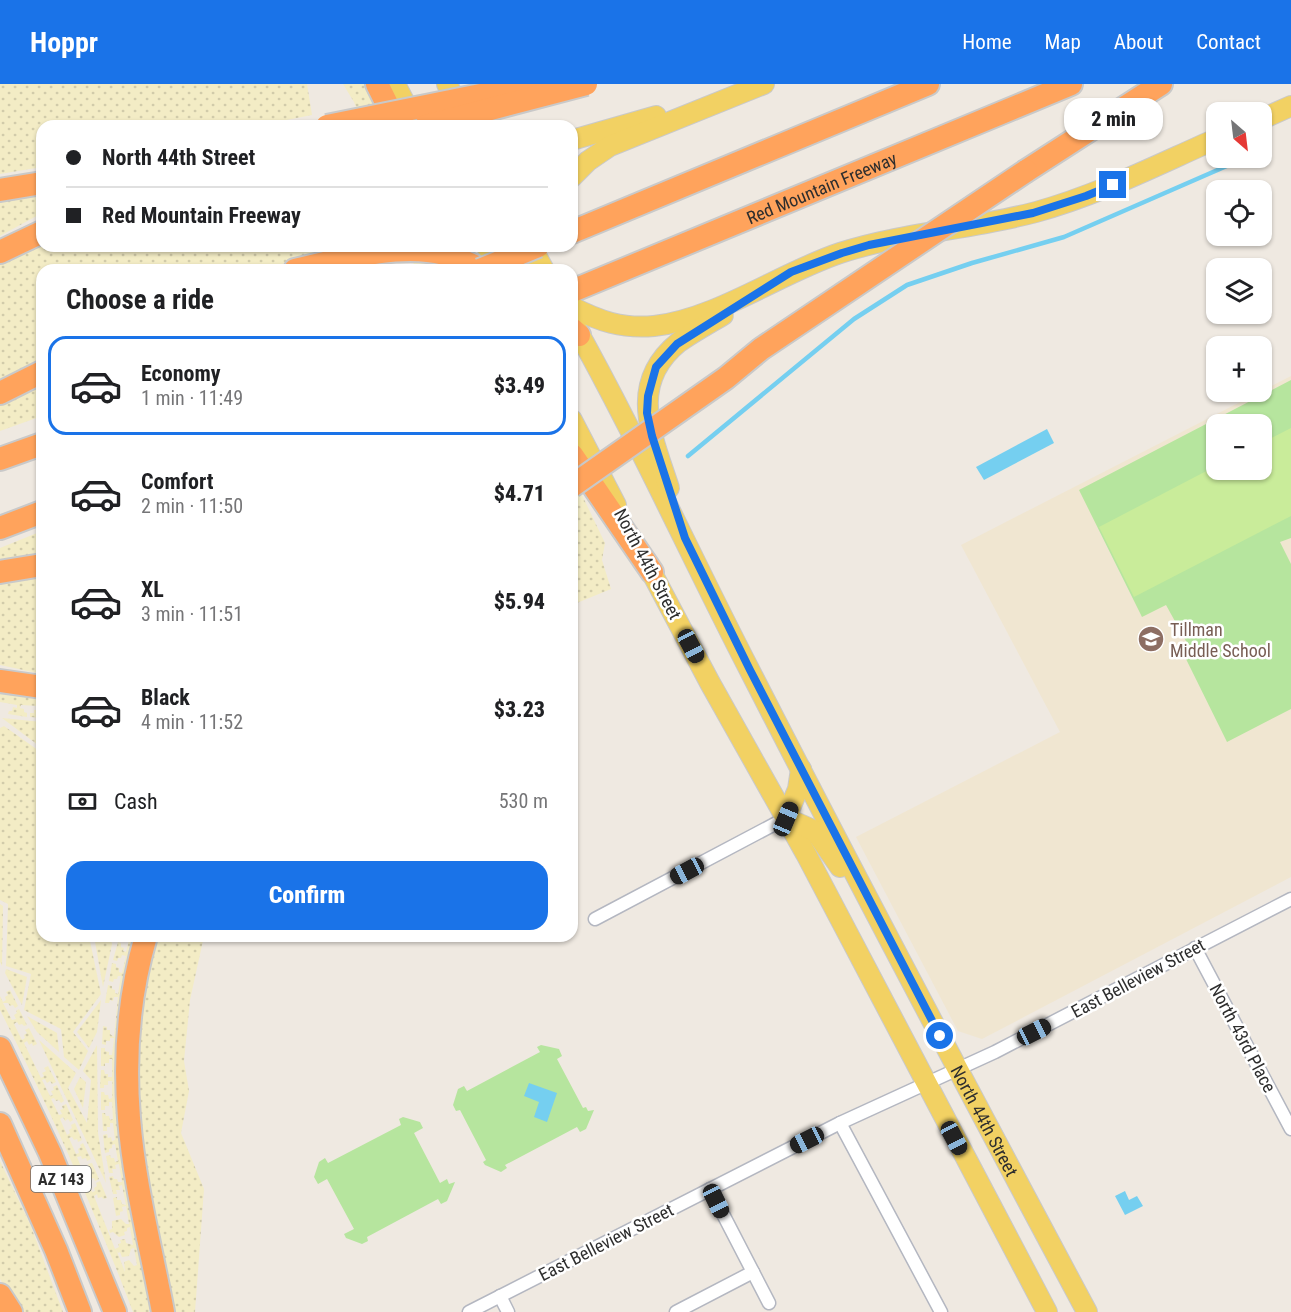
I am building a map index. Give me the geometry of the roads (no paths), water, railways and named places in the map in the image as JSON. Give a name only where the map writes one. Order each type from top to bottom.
[{"type":"highway","points":[[377,84],[395,120]]},
{"type":"highway","points":[[357,120],[535,84]]},
{"type":"highway","points":[[449,120],[586,84]]},
{"type":"highway","points":[[578,230],[928,84]]},
{"type":"highway","name":"Red Mountain Freeway","points":[[578,288],[1071,84]]},
{"type":"highway","points":[[578,482],[726,378],[761,349],[1026,171],[1161,84]]},
{"type":"highway","points":[[0,190],[36,184]]},
{"type":"highway","points":[[0,252],[36,235]]},
{"type":"highway","points":[[325,263],[357,252]]},
{"type":"highway","points":[[321,264],[380,253],[404,252]]},
{"type":"highway","points":[[432,252],[454,257],[469,264]]},
{"type":"highway","points":[[504,264],[533,256]]},
{"type":"highway","points":[[578,463],[717,370],[761,349]]},
{"type":"highway","points":[[0,393],[36,375]]},
{"type":"highway","points":[[0,459],[36,446]]},
{"type":"highway","points":[[578,464],[652,573]]},
{"type":"highway","points":[[0,528],[36,514]]},
{"type":"highway","points":[[0,572],[36,566]]},
{"type":"highway","points":[[0,681],[36,686]]},
{"type":"highway","points":[[145,942],[130,1020],[127,1096],[135,1165],[163,1312]]},
{"type":"highway","name":"AZ 143","points":[[0,1048],[54,1163],[115,1312]]},
{"type":"highway","name":"AZ 143","points":[[0,1124],[56,1250],[80,1312]]},
{"type":"highway","points":[[0,1294],[11,1312]]},
{"type":"main road","points":[[395,84],[414,120]]},
{"type":"main road","points":[[447,84],[466,120]]},
{"type":"main road","points":[[578,138],[756,88]]},
{"type":"main road","points":[[578,171],[610,146],[756,88]]},
{"type":"main road","points":[[1272,115],[1291,106]]},
{"type":"main road","points":[[578,311],[590,318],[614,324],[642,327],[668,324],[697,315],[791,272],[842,253],[869,245],[1024,215],[1061,205],[1206,143]]},
{"type":"main road","points":[[492,252],[503,264]]},
{"type":"main road","points":[[685,538],[647,413],[653,375],[662,358],[686,338],[791,272]]},
{"type":"main road","name":"North 44th Street","points":[[578,336],[685,538],[801,769],[1087,1312]]},
{"type":"main road","name":"North 44th Street","points":[[578,431],[1047,1312]]},
{"type":"main road","points":[[801,769],[798,789],[786,819],[815,831],[894,946]]},
{"type":"street","points":[[595,919],[786,819]]},
{"type":"street","name":"East Belleview Street","points":[[469,1312],[840,1123],[958,1070],[1291,899]]},
{"type":"street","name":"North 43rd Place","points":[[1195,948],[1291,1129]]},
{"type":"street","points":[[840,1123],[941,1312]]},
{"type":"street","points":[[710,1189],[769,1303]]},
{"type":"street","points":[[676,1312],[753,1272]]},
{"type":"street","points":[[500,1296],[508,1312]]},
{"type":"water","points":[[1047,429],[1054,443],[984,480],[976,467]]},
{"type":"water","points":[[529,1083],[557,1093],[547,1122],[534,1117],[539,1102],[524,1096]]},
{"type":"water","points":[[1125,1191],[1129,1200],[1137,1196],[1143,1206],[1125,1215],[1115,1196]]},
{"type":"waterway","points":[[688,456],[854,319],[907,285],[972,263],[1064,237],[1222,168]]},
{"type":"place","name":"Tillman Middle School","points":[[1151,639]]}]
